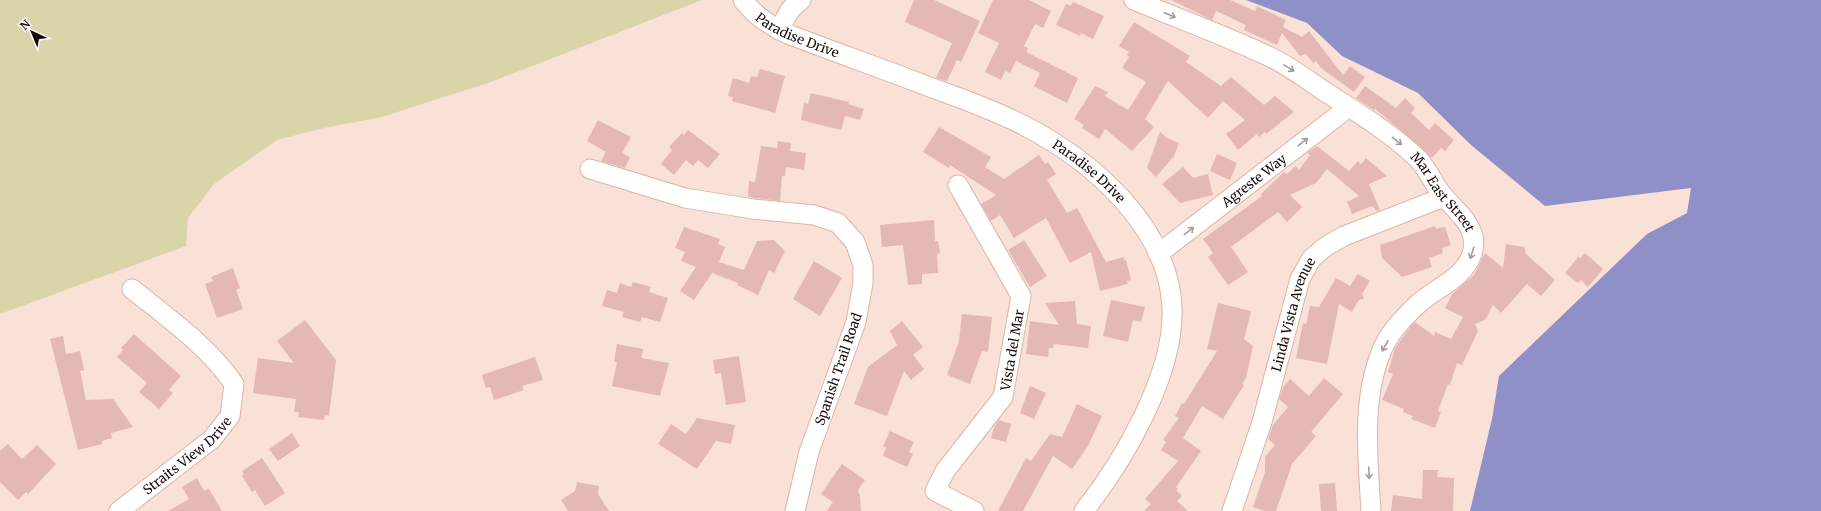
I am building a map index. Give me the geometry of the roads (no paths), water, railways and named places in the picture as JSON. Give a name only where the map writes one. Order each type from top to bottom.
[{"type":"street","name":"Paradise Drive","points":[[743,0],[756,15],[779,30],[969,101],[1009,118],[1039,134],[1079,160],[1112,190],[1139,221],[1158,254],[1168,283],[1172,308],[1171,334],[1165,360],[1153,394],[1131,440],[1112,474],[1084,511]]},
{"type":"street","points":[[779,30],[790,10],[801,0]]},
{"type":"street","name":"Mar East Street","points":[[1134,0],[1269,56],[1349,107],[1393,138],[1416,157],[1444,197],[1465,219],[1470,229],[1474,248],[1466,266],[1455,278],[1413,308],[1383,348],[1376,367],[1369,417],[1368,454],[1371,511]]},
{"type":"street","name":"Agreste Way","points":[[1158,254],[1349,107]]},
{"type":"street","name":"Spanish Trail Road","points":[[590,169],[685,198],[753,209],[814,215],[838,223],[855,242],[863,265],[863,283],[856,322],[812,446],[795,511]]},
{"type":"street","name":"Vista del Mar","points":[[958,185],[1021,296],[1003,397],[945,471],[935,492],[974,511]]},
{"type":"street","name":"Linda Vista Avenue","points":[[1232,511],[1262,422],[1300,279],[1311,259],[1325,247],[1344,236],[1444,197]]},
{"type":"street","name":"Straits View Drive","points":[[119,511],[212,439],[230,416],[234,384],[221,365],[187,334],[132,289]]},
{"type":"water","points":[[1246,0],[1821,0],[1821,511],[1470,511],[1492,419],[1499,376],[1647,234],[1687,213],[1691,188],[1545,206],[1471,145],[1418,93],[1342,56],[1307,23]]}]
